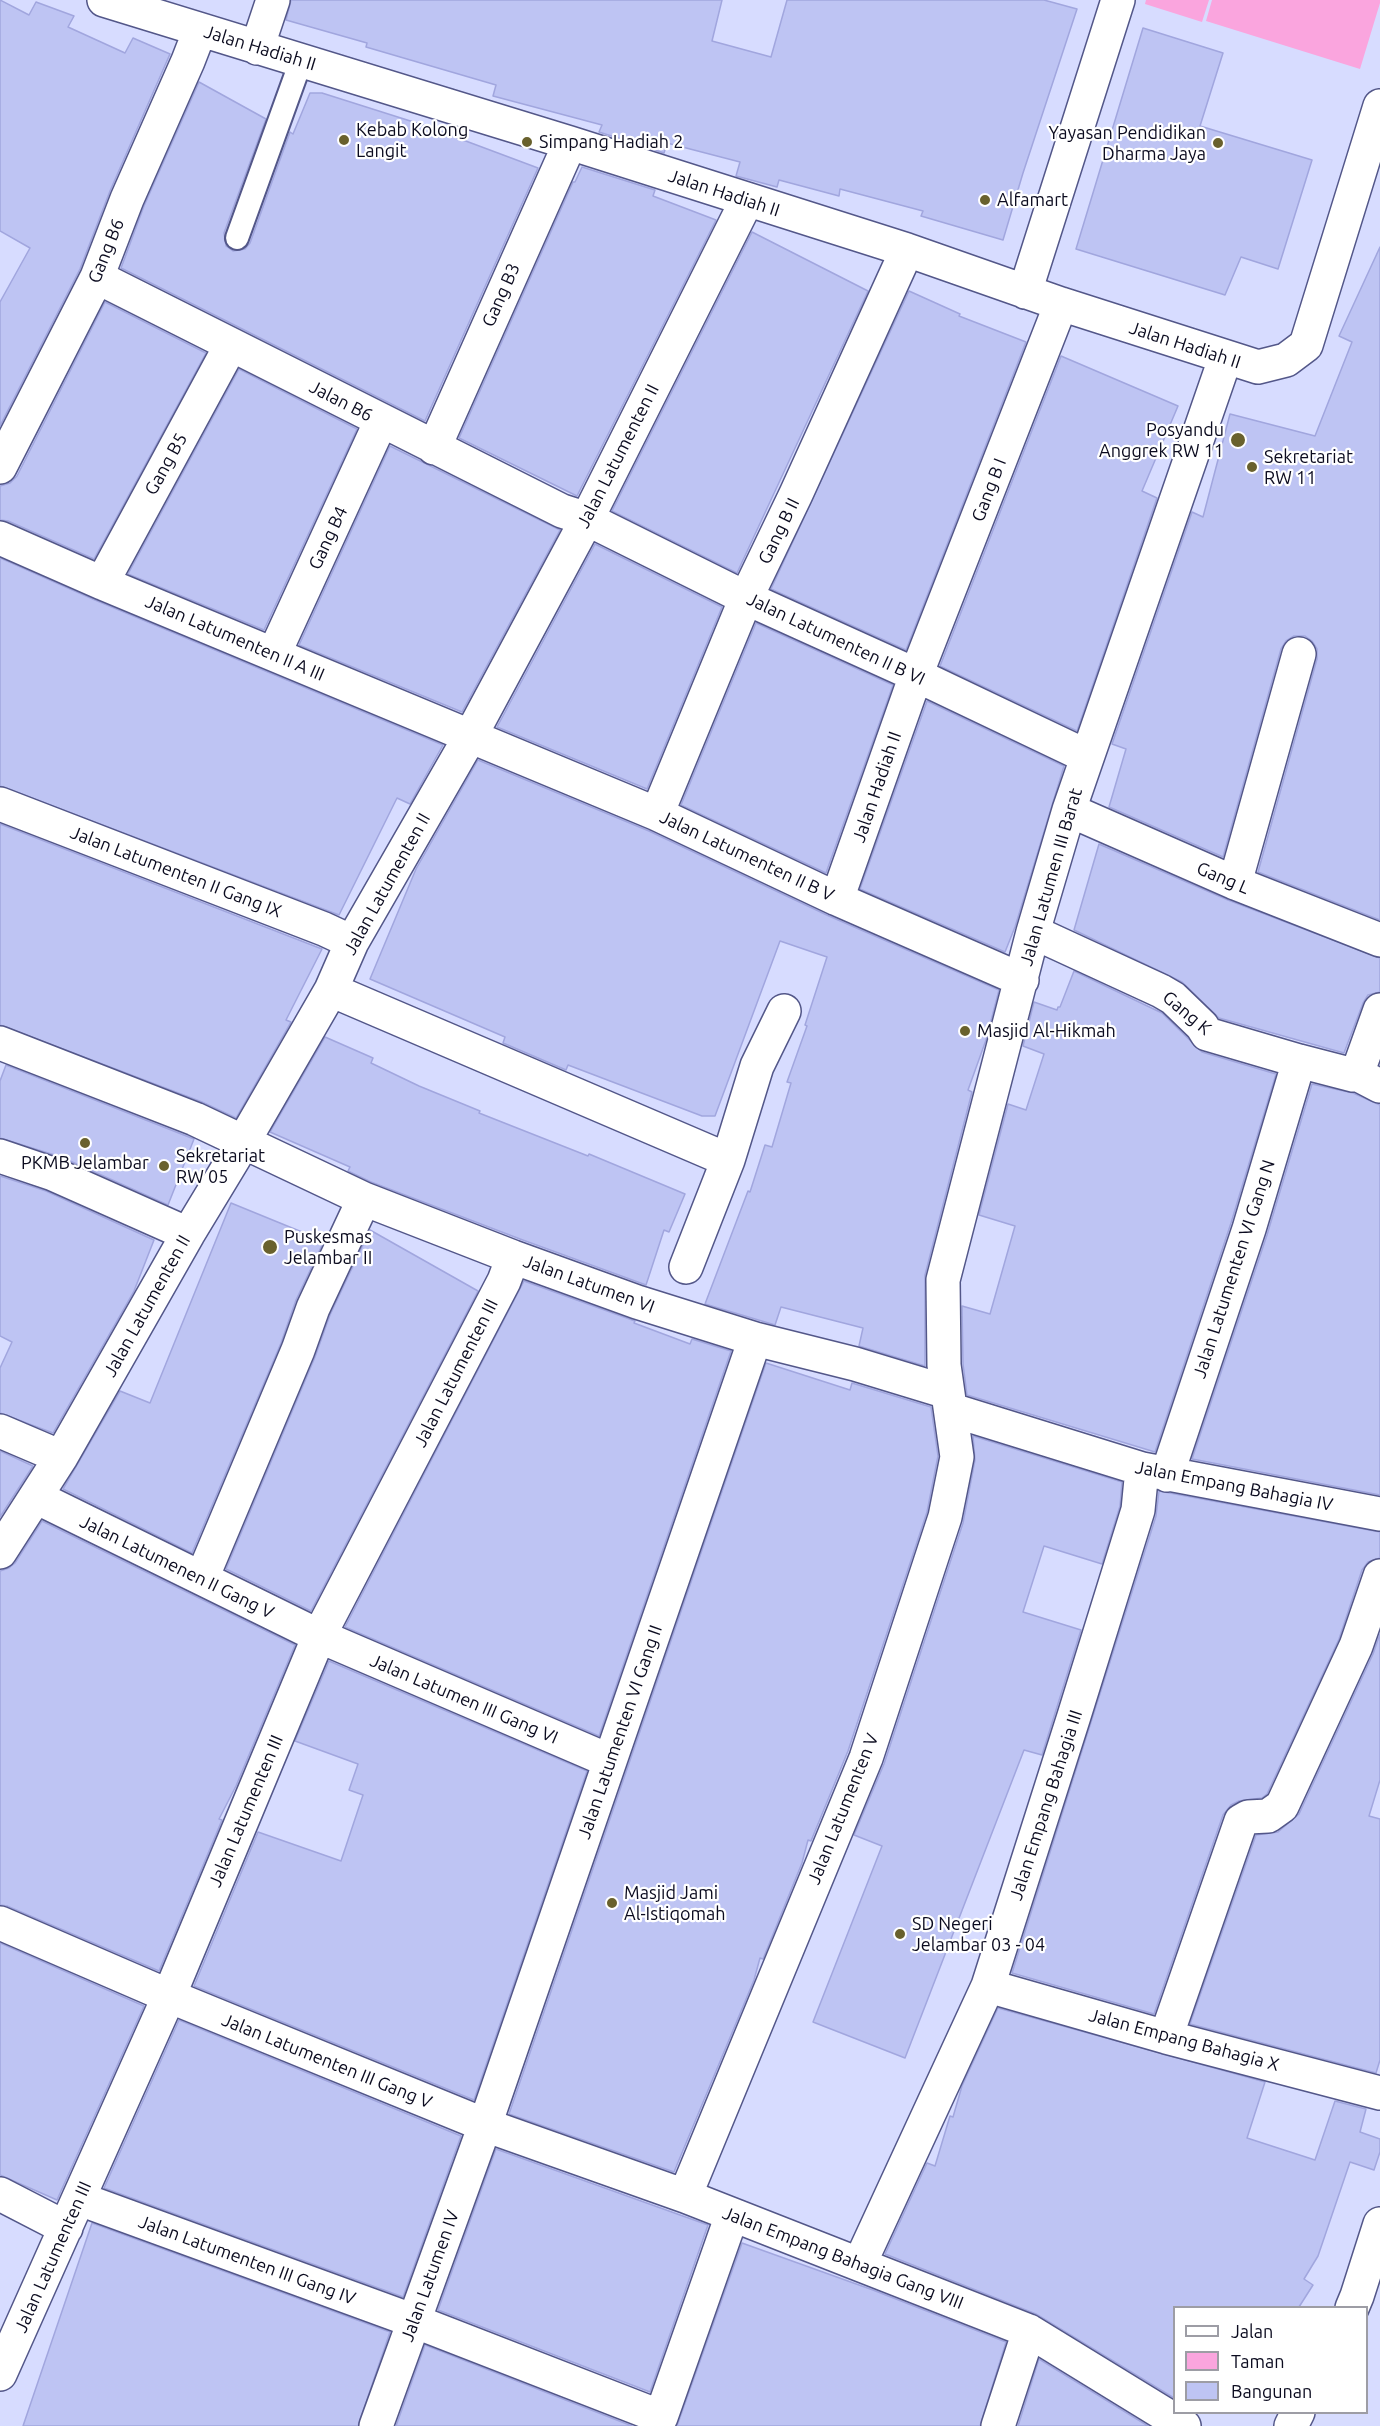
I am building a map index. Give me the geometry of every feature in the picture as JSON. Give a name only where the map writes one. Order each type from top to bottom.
[{"type":"street","name":"Jalan Hadiah II","points":[[104,0],[570,143],[907,250],[1025,292],[1258,368],[1286,360],[1306,345],[1380,106]]},
{"type":"street","points":[[258,48],[273,0]]},
{"type":"street","points":[[1025,292],[1118,0]]},
{"type":"street","name":"Gang B6","points":[[0,466],[97,277],[126,199],[189,61],[200,30]]},
{"type":"street","name":"Gang B3","points":[[434,448],[570,143]]},
{"type":"street","name":"Jalan Latumenten II","points":[[0,1552],[61,1457],[331,990],[352,942],[471,735],[587,519],[747,200]]},
{"type":"street","name":"Gang B II","points":[[657,814],[746,598],[907,250]]},
{"type":"street","name":"Jalan B6","points":[[97,277],[434,448],[562,511],[587,519]]},
{"type":"street","name":"Gang B I","points":[[916,675],[1061,304]]},
{"type":"street","name":"Gang B5","points":[[102,583],[231,345]]},
{"type":"street","name":"Jalan Latumen III Barat","points":[[949,1401],[944,1365],[943,1280],[1033,933],[1086,756],[1225,359]]},
{"type":"street","name":"Gang B4","points":[[274,654],[381,421]]},
{"type":"street","name":"Jalan Latumenten II B VI","points":[[587,519],[746,598],[916,675],[1086,756]]},
{"type":"street","name":"Jalan Latumenten II A III","points":[[0,538],[102,583],[471,735]]},
{"type":"street","points":[[1235,884],[1299,654]]},
{"type":"street","name":"Jalan Hadiah II","points":[[837,898],[916,675]]},
{"type":"street","name":"Jalan Latumenten II B V","points":[[471,735],[657,814],[837,898],[1022,980]]},
{"type":"street","name":"Jalan Latumenten II Gang IX","points":[[0,804],[324,929],[352,942]]},
{"type":"street","name":"Gang L","points":[[1069,810],[1235,884],[1380,940]]},
{"type":"street","name":"Gang K","points":[[1033,933],[1161,991],[1173,998],[1207,1034],[1369,1080]]},
{"type":"street","points":[[331,990],[728,1160]]},
{"type":"street","points":[[1369,1080],[1380,1010]]},
{"type":"street","points":[[686,1267],[728,1160],[757,1066],[784,1011]]},
{"type":"street","name":"Jalan Latumen VI","points":[[0,1043],[195,1119],[364,1199],[513,1257],[637,1302],[755,1339],[855,1364],[949,1401]]},
{"type":"street","name":"Jalan Latumenten VI Gang N","points":[[1154,1472],[1249,1229],[1299,1061]]},
{"type":"street","points":[[0,1156],[53,1174],[188,1234]]},
{"type":"street","points":[[202,1578],[298,1350],[313,1308],[364,1199]]},
{"type":"street","name":"Jalan Latumenten III","points":[[0,2374],[169,1996],[319,1636],[504,1281],[513,1257]]},
{"type":"street","name":"Jalan Latumenten VI Gang II","points":[[485,2125],[755,1339]]},
{"type":"street","name":"Jalan Empang Bahagia IV","points":[[949,1401],[1154,1472],[1380,1514]]},
{"type":"street","name":"Jalan Latumenten V","points":[[685,2196],[866,1758],[945,1517],[957,1457],[949,1401]]},
{"type":"street","points":[[0,1431],[61,1457]]},
{"type":"street","name":"Jalan Empang Bahagia III","points":[[860,2263],[988,1986],[1138,1510],[1154,1472]]},
{"type":"street","name":"Jalan Latumenen II Gang V","points":[[36,1497],[319,1636]]},
{"type":"street","points":[[1166,2037],[1241,1821],[1248,1817],[1269,1816],[1282,1806],[1356,1646],[1380,1576]]},
{"type":"street","name":"Jalan Latumen III Gang VI","points":[[319,1636],[610,1761]]},
{"type":"street","name":"Jalan Latumenten III Gang V","points":[[0,1923],[169,1996],[485,2125]]},
{"type":"street","name":"Jalan Empang Bahagia X","points":[[988,1986],[1166,2037],[1380,2093]]},
{"type":"street","name":"Jalan Empang Bahagia Gang VIII","points":[[485,2125],[685,2196],[1029,2331],[1184,2426]]},
{"type":"street","name":"Jalan Latumen IV","points":[[376,2426],[485,2125]]},
{"type":"street","name":"Jalan Latumenten III Gang IV","points":[[0,2194],[73,2214],[414,2321],[659,2421]]},
{"type":"street","points":[[659,2421],[732,2215]]},
{"type":"street","points":[[1352,2306],[1380,2224]]},
{"type":"street","points":[[998,2426],[1029,2331]]},
{"type":"lane","points":[[237,237],[301,61]]},
{"type":"green space","points":[[1146,0],[1209,0],[1202,22],[1145,4]]},
{"type":"green space","points":[[1212,0],[1380,0],[1380,3],[1360,69],[1206,21]]},
{"type":"building","points":[[0,0],[29,15],[36,2],[74,16],[68,27],[125,53],[133,38],[170,54],[110,191],[80,269],[0,426],[0,302],[30,248],[0,231]]},
{"type":"building","points":[[291,0],[722,0],[712,41],[771,57],[787,0],[1044,0],[1077,9],[1003,240],[921,216],[923,211],[840,189],[839,196],[779,180],[777,187],[736,176],[740,162],[667,143],[664,153],[599,132],[602,125],[493,96],[496,85],[366,47],[367,43],[286,20]]},
{"type":"building","points":[[1143,28],[1223,53],[1200,126],[1312,160],[1278,269],[1241,257],[1225,295],[1076,249]]},
{"type":"building","points":[[199,82],[266,119],[224,233],[226,246],[233,251],[245,249],[250,243],[290,132],[293,134],[310,93],[322,93],[423,125],[538,168],[425,421],[121,268],[144,206]]},
{"type":"building","points":[[582,167],[655,190],[653,196],[716,220],[577,496],[459,438],[573,182]]},
{"type":"building","points":[[752,232],[868,291],[737,573],[612,511]]},
{"type":"building","points":[[1380,247],[1380,920],[1258,872],[1317,659],[1317,649],[1305,636],[1294,636],[1286,641],[1281,649],[1223,857],[1109,807],[1126,749],[1112,744],[1192,512],[1203,517],[1230,414],[1315,436],[1352,342],[1339,336]]},
{"type":"building","points":[[909,291],[960,314],[959,316],[1026,342],[906,650],[771,589]]},
{"type":"building","points":[[105,302],[206,353],[94,559],[8,521],[0,520],[0,486],[10,483],[17,476]]},
{"type":"building","points":[[1061,356],[1178,406],[1142,491],[1157,498],[1077,731],[940,666]]},
{"type":"building","points":[[239,369],[357,429],[264,630],[128,574]]},
{"type":"building","points":[[390,446],[560,530],[462,712],[299,645]]},
{"type":"building","points":[[595,544],[722,607],[647,789],[497,727]]},
{"type":"building","points":[[0,558],[443,745],[410,804],[397,798],[339,915],[0,786]]},
{"type":"building","points":[[756,623],[893,685],[826,873],[681,805]]},
{"type":"building","points":[[927,701],[1064,766],[1015,927],[1005,952],[860,889]]},
{"type":"building","points":[[478,760],[649,831],[829,916],[999,990],[986,1040],[968,1090],[972,1092],[925,1275],[925,1366],[859,1346],[863,1328],[781,1307],[775,1325],[705,1304],[748,1191],[750,1192],[765,1145],[772,1147],[791,1083],[787,1082],[807,1026],[805,1025],[827,957],[780,941],[715,1116],[702,1116],[568,1065],[566,1070],[503,1043],[505,1037],[370,979],[416,869]]},
{"type":"building","points":[[0,824],[322,949],[286,1020],[291,1022],[236,1118],[202,1102],[0,1025]]},
{"type":"building","points":[[1099,844],[1228,900],[1380,958],[1380,992],[1368,995],[1363,1003],[1344,1053],[1219,1018],[1182,982],[1074,930]]},
{"type":"building","points":[[1074,971],[1162,1013],[1202,1052],[1276,1074],[1231,1223],[1155,1452],[967,1395],[963,1364],[962,1306],[990,1314],[1015,1226],[979,1215],[1008,1104],[1026,1110],[1044,1054],[1023,1046],[1034,1002],[1057,1010]]},
{"type":"building","points":[[325,1037],[373,1058],[371,1063],[480,1111],[479,1113],[588,1156],[589,1154],[685,1194],[669,1232],[664,1230],[646,1285],[371,1182],[348,1171],[350,1167],[270,1132]]},
{"type":"building","points":[[6,1065],[194,1139],[168,1205],[61,1157],[0,1138],[0,1081]]},
{"type":"building","points":[[1312,1084],[1353,1093],[1380,1105],[1380,1495],[1192,1459],[1267,1235]]},
{"type":"building","points":[[0,1176],[46,1191],[154,1240],[134,1291],[53,1433],[0,1413],[0,1368],[12,1342],[0,1336]]},
{"type":"building","points":[[231,1203],[324,1241],[296,1300],[281,1343],[192,1553],[63,1489],[120,1391],[150,1403]]},
{"type":"building","points":[[370,1230],[478,1291],[311,1611],[226,1569],[315,1357],[330,1315]]},
{"type":"building","points":[[524,1281],[635,1321],[634,1323],[690,1344],[692,1339],[731,1351],[599,1736],[345,1627]]},
{"type":"building","points":[[766,1363],[850,1390],[852,1383],[931,1407],[938,1456],[927,1512],[848,1751],[811,1841],[808,1840],[802,1863],[763,1959],[760,1958],[754,1980],[674,2172],[509,2114]]},
{"type":"building","points":[[973,1436],[1122,1482],[1120,1506],[1102,1564],[1044,1546],[1023,1612],[1081,1630],[1042,1755],[1024,1750],[905,2058],[813,2022],[882,1846],[854,1835],[884,1764],[963,1523],[975,1460]]},
{"type":"building","points":[[0,1451],[33,1466],[0,1517]]},
{"type":"building","points":[[1159,1491],[1380,1532],[1380,1558],[1368,1562],[1362,1570],[1339,1639],[1267,1794],[1262,1798],[1239,1801],[1231,1805],[1223,1815],[1154,2014],[1012,1973],[1156,1516]]},
{"type":"building","points":[[42,1521],[295,1645],[236,1786],[219,1819],[222,1820],[159,1971],[0,1905],[0,1571],[15,1563]]},
{"type":"building","points":[[1380,1634],[1380,1780],[1369,1816],[1380,1819],[1380,2060],[1376,2073],[1190,2024],[1256,1835],[1278,1832],[1299,1814],[1373,1654]]},
{"type":"building","points":[[329,1661],[587,1771],[474,2100],[194,1986],[258,1832],[341,1861],[363,1795],[349,1790],[358,1764],[295,1741]]},
{"type":"building","points":[[0,1943],[144,2006],[57,2200],[0,2175]]},
{"type":"building","points":[[998,2008],[1265,2082],[1247,2138],[1315,2160],[1335,2101],[1366,2109],[1360,2132],[1380,2139],[1380,2152],[1374,2170],[1350,2162],[1318,2256],[1304,2279],[1313,2285],[1300,2306],[1173,2306],[1173,2397],[1036,2314],[885,2254],[927,2163],[935,2166],[962,2086]]},
{"type":"building","points":[[179,2020],[461,2136],[403,2297],[104,2188]]},
{"type":"building","points":[[496,2149],[708,2225],[650,2392],[438,2310]]},
{"type":"building","points":[[92,2223],[390,2332],[358,2426],[23,2426]]},
{"type":"building","points":[[742,2243],[873,2290],[1006,2342],[980,2426],[677,2426]]},
{"type":"building","points":[[425,2345],[632,2426],[396,2426]]},
{"type":"building","points":[[1039,2359],[1148,2426],[1018,2426]]},
{"type":"place","name":"Kebab Kolong Langit","points":[[344,140]]},
{"type":"place","name":"Simpang Hadiah 2","points":[[527,142]]},
{"type":"place","name":"Yayasan Pendidikan Dharma Jaya","points":[[1218,143]]},
{"type":"place","name":"Alfamart","points":[[985,200]]},
{"type":"place","name":"Posyandu Anggrek RW 11","points":[[1238,440]]},
{"type":"place","name":"Sekretariat RW 11","points":[[1252,467]]},
{"type":"place","name":"Masjid Al-Hikmah","points":[[965,1031]]},
{"type":"place","name":"PKMB Jelambar","points":[[85,1143]]},
{"type":"place","name":"Sekretariat RW 05","points":[[164,1166]]},
{"type":"place","name":"Puskesmas Jelambar II","points":[[270,1247]]},
{"type":"place","name":"Masjid Jami Al-Istiqomah","points":[[612,1903]]},
{"type":"place","name":"SD Negeri Jelambar 03 - 04","points":[[900,1934]]}]
